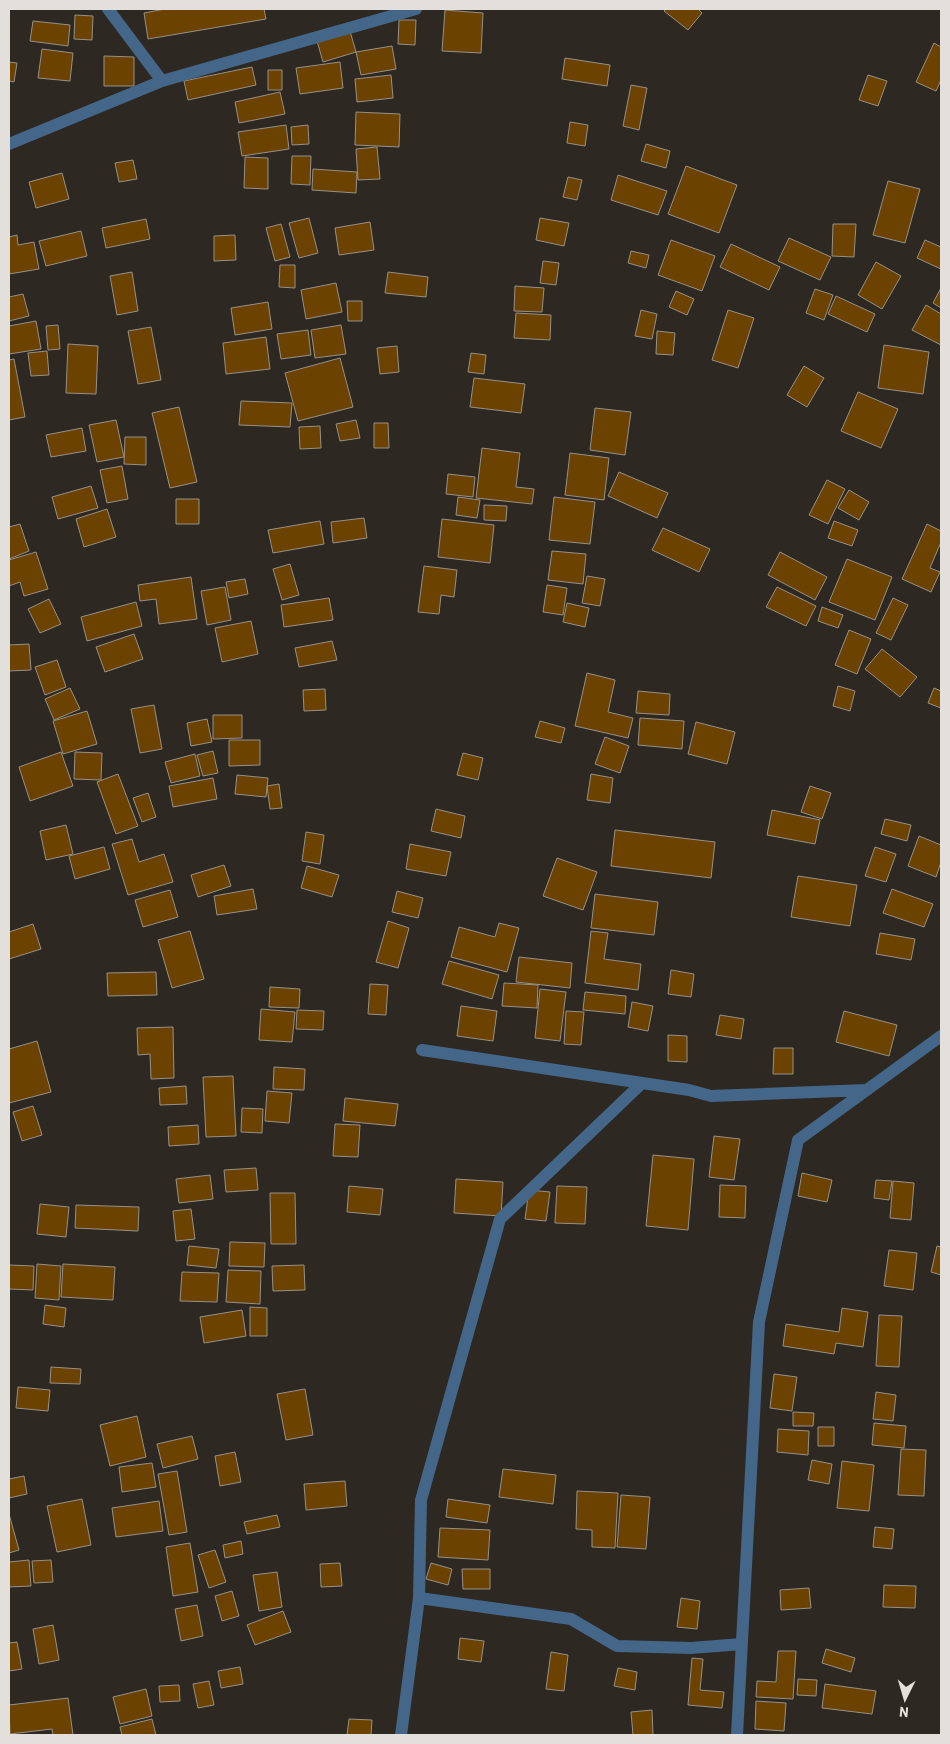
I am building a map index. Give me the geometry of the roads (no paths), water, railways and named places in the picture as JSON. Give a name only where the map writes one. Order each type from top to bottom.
[{"type":"street","points":[[108,9],[162,81]]},
{"type":"street","points":[[9,144],[162,81],[416,9]]},
{"type":"street","points":[[737,1735],[759,1322],[798,1140],[941,1036]]},
{"type":"street","points":[[422,1050],[689,1090],[711,1096],[867,1090]]},
{"type":"street","points":[[402,1735],[419,1598],[421,1500],[500,1219],[642,1083]]},
{"type":"street","points":[[419,1598],[571,1618],[617,1646],[691,1648],[742,1644]]}]
